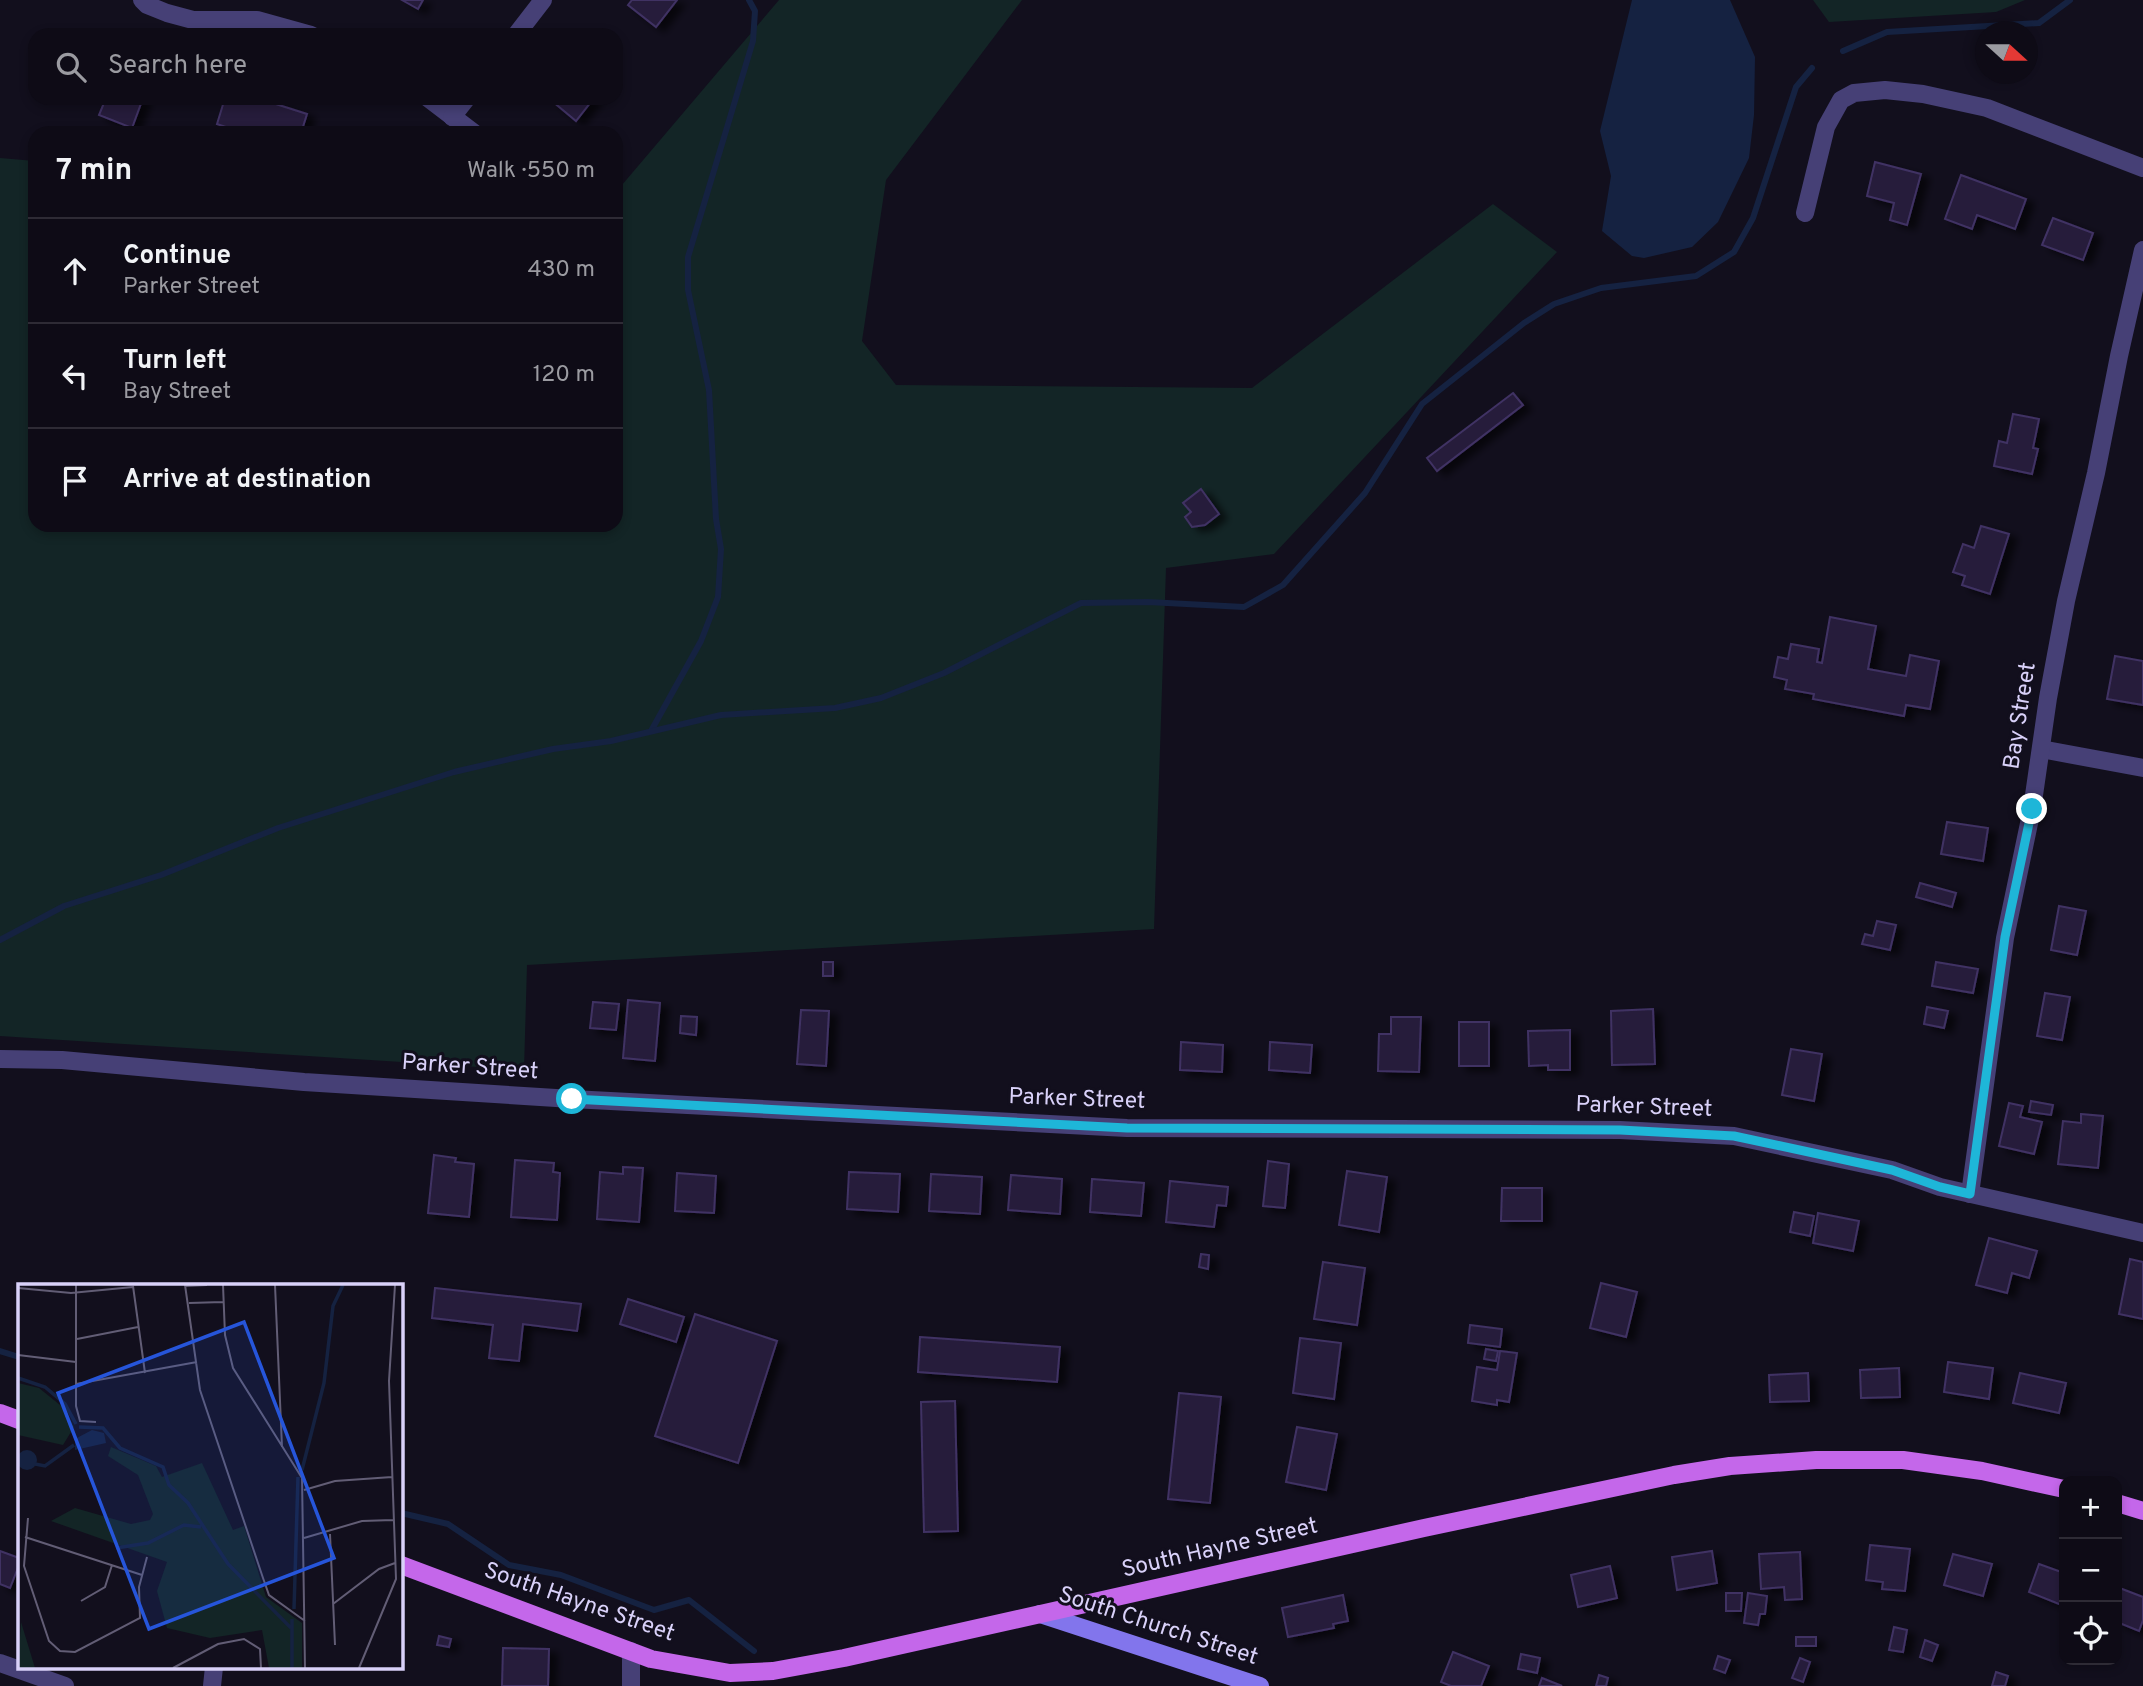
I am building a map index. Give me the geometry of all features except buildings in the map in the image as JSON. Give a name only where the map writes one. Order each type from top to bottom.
[{"type":"main road","points":[[0,1413],[18,1420]]},
{"type":"main road","name":"South Hayne Street","points":[[402,1564],[651,1658],[730,1673],[773,1671],[844,1658],[1424,1528],[1674,1475],[1730,1466],[1816,1460],[1903,1460],[1982,1471],[2059,1488]]},
{"type":"main road","points":[[2122,1505],[2143,1511]]},
{"type":"street","points":[[142,0],[147,5],[167,13],[193,20],[257,20],[286,28]]},
{"type":"street","points":[[521,28],[543,0]]},
{"type":"street","points":[[1805,213],[1826,127],[1841,100],[1854,93],[1885,90],[1923,94],[1987,108],[2143,168]]},
{"type":"street","points":[[437,105],[464,126]]},
{"type":"street","points":[[452,117],[461,105]]},
{"type":"street","name":"Bay Street","points":[[1970,1194],[2005,937],[2032,809],[2066,601],[2143,250]]},
{"type":"street","points":[[2041,748],[2143,768]]},
{"type":"street","name":"Parker Street","points":[[0,1059],[62,1060],[304,1082],[531,1097],[1127,1128],[1620,1130],[1734,1136],[1892,1170],[1940,1187],[2143,1233]]},
{"type":"street","name":"South Church Street","points":[[1040,1614],[1261,1686]]},
{"type":"street","points":[[631,1651],[631,1686]]},
{"type":"street","points":[[0,1664],[65,1686]]},
{"type":"street","points":[[212,1686],[214,1668]]},
{"type":"shaded area","points":[[779,0],[1022,0],[886,180],[862,341],[896,385],[1252,388],[1493,204],[1557,252],[1274,554],[1166,568],[1154,929],[527,965],[524,1070],[0,1036],[0,158],[28,160],[28,532],[623,532],[623,184]]},
{"type":"shaded area","points":[[1813,0],[2025,0],[1996,12],[1829,22]]},
{"type":"water","points":[[1632,0],[1730,0],[1755,57],[1754,115],[1749,158],[1718,222],[1692,247],[1644,258],[1632,256],[1602,231],[1611,176],[1600,131]]},
{"type":"waterway","points":[[651,731],[701,641],[718,597],[721,549],[716,519],[709,390],[688,290],[688,257],[753,41],[755,11],[749,0]]},
{"type":"waterway","points":[[1843,51],[1887,32],[2039,23],[2070,0]]},
{"type":"waterway","points":[[0,940],[64,906],[161,875],[278,828],[454,772],[553,749],[611,741],[721,715],[835,708],[881,698],[944,673],[1081,603],[1148,602],[1244,607],[1283,585],[1365,493],[1422,404],[1524,323],[1554,304],[1601,288],[1696,276],[1734,252],[1753,218],[1796,87],[1812,68]]},
{"type":"waterway","points":[[0,1351],[18,1357]]},
{"type":"waterway","points":[[402,1513],[448,1524],[509,1565],[561,1575],[654,1610],[689,1600],[754,1651]]},
{"type":"route","points":[[572,1099],[1127,1128],[1620,1130],[1734,1136],[1892,1170],[1940,1187],[1970,1194],[2005,937],[2032,809]]}]
